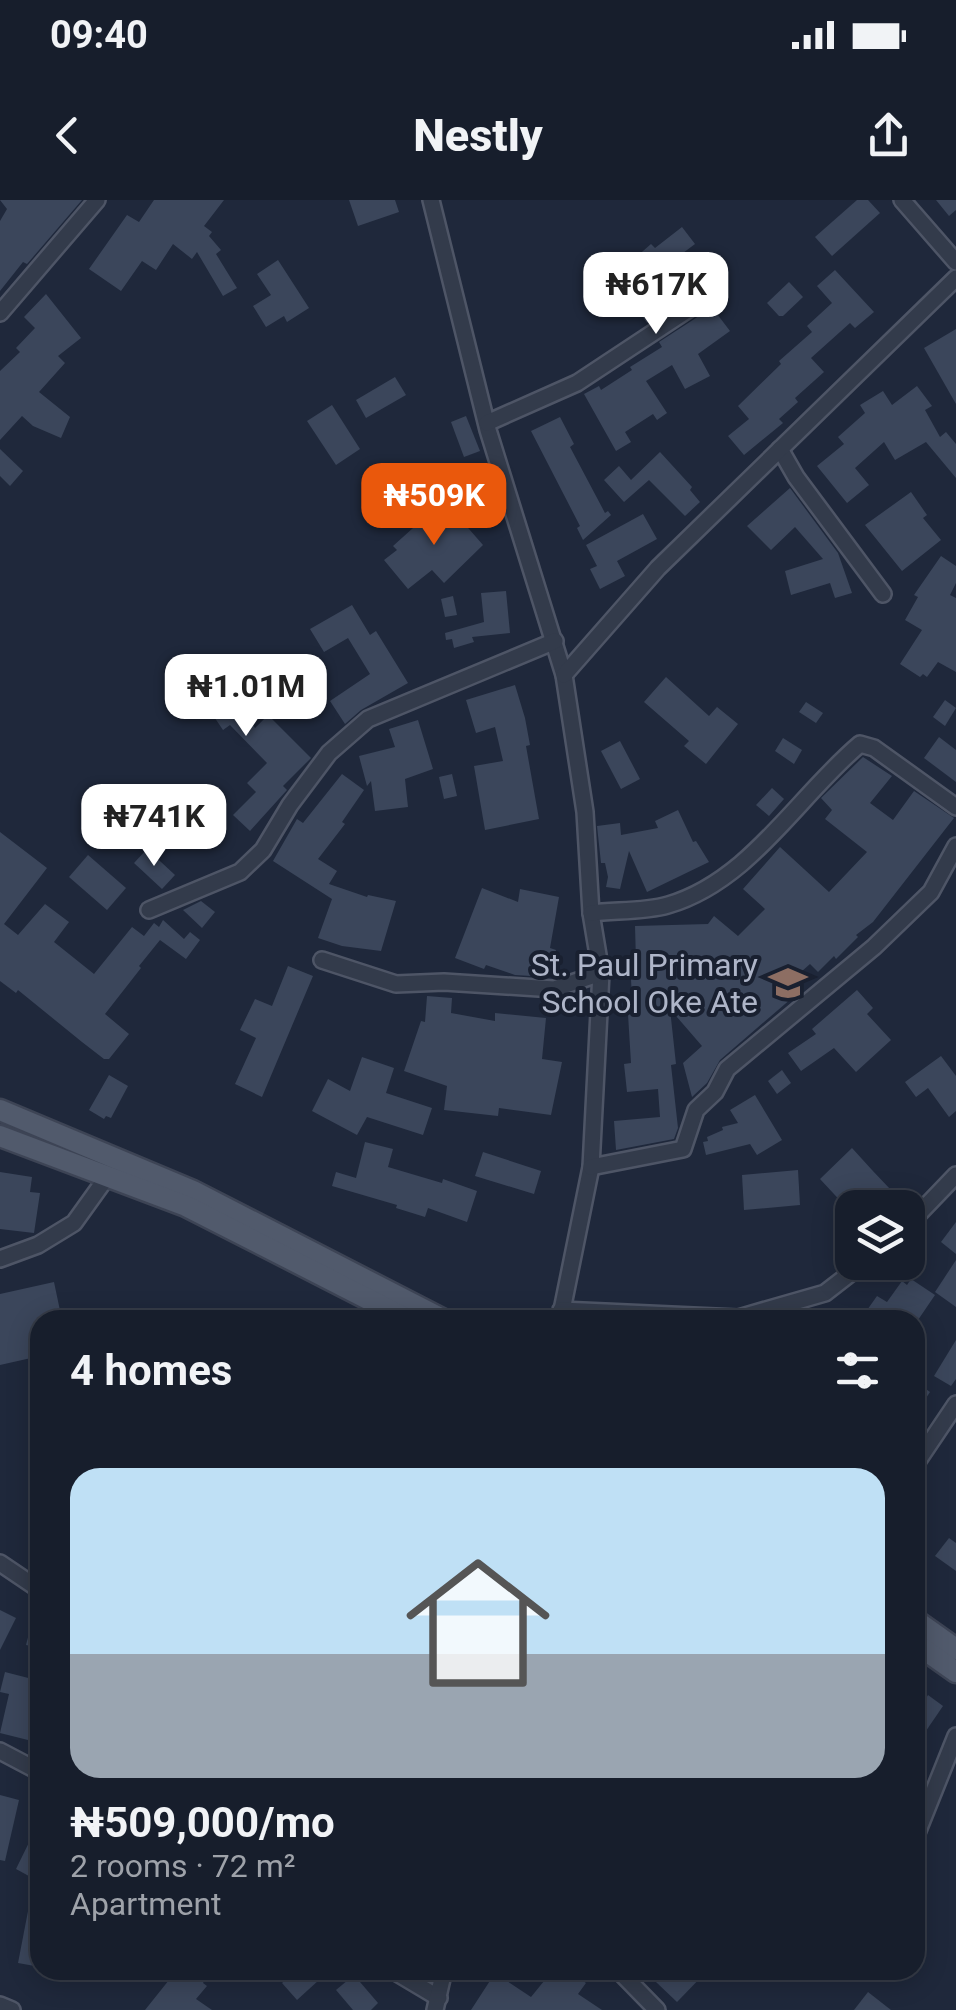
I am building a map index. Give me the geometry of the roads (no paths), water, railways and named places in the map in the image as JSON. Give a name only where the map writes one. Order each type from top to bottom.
[{"type":"main road","points":[[0,1110],[193,1191],[425,1310]]},
{"type":"main road","points":[[0,1136],[186,1206],[389,1310]]},
{"type":"main road","points":[[925,1627],[956,1648]]},
{"type":"main road","points":[[925,1651],[956,1672]]},
{"type":"street","points":[[0,313],[97,200]]},
{"type":"street","points":[[431,200],[487,424],[564,674],[585,812],[591,912],[602,974],[591,1167],[561,1310]]},
{"type":"street","points":[[902,200],[956,262]]},
{"type":"street","points":[[564,674],[658,568],[891,338],[954,285]]},
{"type":"street","points":[[487,424],[577,383],[692,308]]},
{"type":"street","points":[[780,449],[796,478],[883,594]]},
{"type":"street","points":[[149,910],[240,872],[263,850],[290,804],[329,753],[368,719],[554,641]]},
{"type":"street","points":[[591,912],[663,906],[701,893],[736,868],[860,744],[874,748],[956,807]]},
{"type":"street","points":[[591,1167],[683,1149],[696,1110],[715,1092],[727,1069],[902,920],[930,892],[956,846]]},
{"type":"street","points":[[322,960],[396,984],[444,982],[554,990],[602,974]]},
{"type":"street","points":[[925,1207],[956,1175]]},
{"type":"street","points":[[0,1260],[74,1223],[107,1177]]},
{"type":"street","points":[[766,1310],[825,1293],[842,1280]]},
{"type":"street","points":[[925,1450],[956,1404]]},
{"type":"street","points":[[0,1563],[30,1583]]},
{"type":"street","points":[[925,1813],[956,1736]]},
{"type":"street","points":[[0,1752],[30,1767]]},
{"type":"street","points":[[405,1980],[437,2004]]},
{"type":"street","points":[[628,1980],[657,2010]]},
{"type":"street","points":[[0,2005],[12,2010]]},
{"type":"place","name":"St. Paul Primary School Oke Ate","points":[[788,983]]}]
